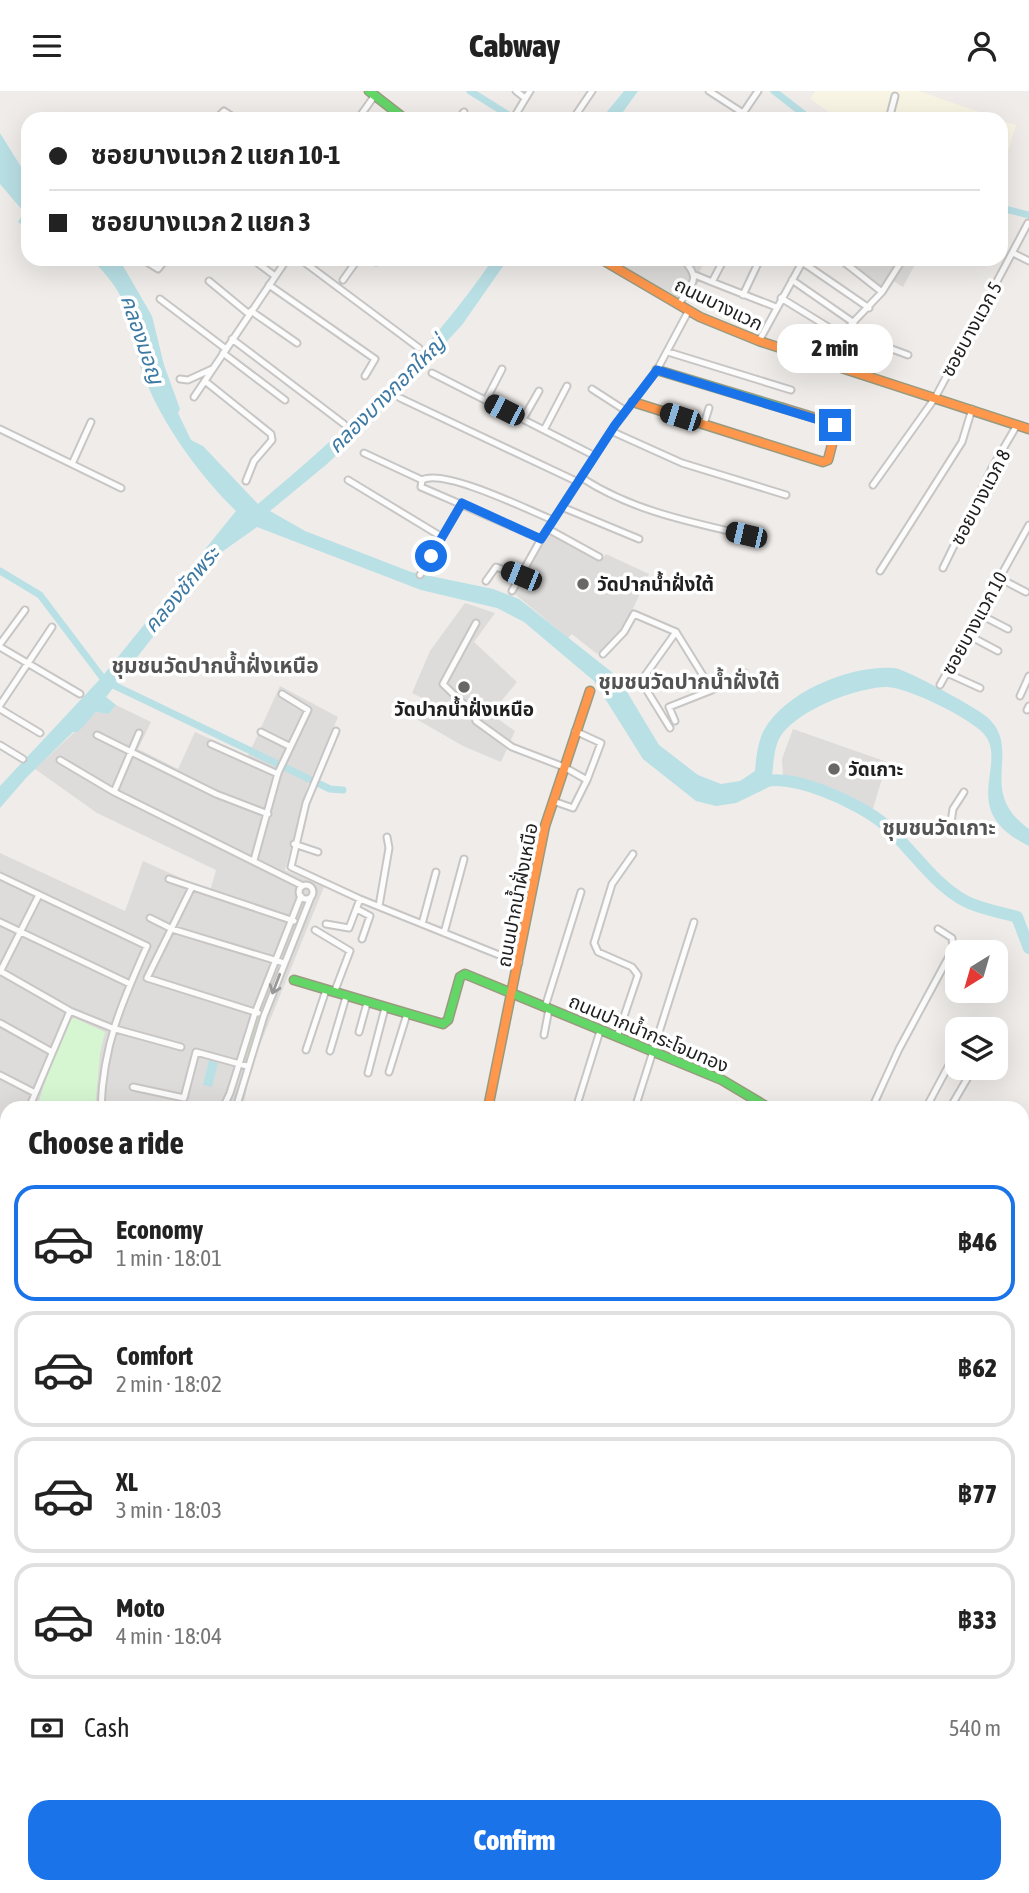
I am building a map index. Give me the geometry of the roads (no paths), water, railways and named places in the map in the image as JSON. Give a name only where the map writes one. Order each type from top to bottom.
[{"type":"street","points":[[516,91],[525,98]]},
{"type":"street","points":[[518,112],[530,91]]},
{"type":"street","points":[[578,112],[592,91]]},
{"type":"street","points":[[709,91],[736,112]]},
{"type":"street","points":[[744,112],[756,94],[745,91]]},
{"type":"street","points":[[361,112],[371,92],[396,112]]},
{"type":"street","points":[[892,112],[895,96]]},
{"type":"street","name":"ซอยบางแวก 5","points":[[1008,262],[1028,223]]},
{"type":"street","points":[[1013,253],[1029,261]]},
{"type":"street","points":[[261,266],[275,276]]},
{"type":"street","points":[[194,397],[282,266]]},
{"type":"street","points":[[309,266],[419,348]]},
{"type":"street","points":[[343,279],[353,266]]},
{"type":"street","name":"ถนนบางแวก","points":[[613,266],[689,310],[759,341],[1029,429]]},
{"type":"street","points":[[688,266],[695,275],[776,307]]},
{"type":"street","points":[[712,282],[720,266]]},
{"type":"street","points":[[743,295],[757,266]]},
{"type":"street","points":[[759,341],[800,266]]},
{"type":"street","points":[[811,266],[869,308]]},
{"type":"street","points":[[848,266],[882,292]]},
{"type":"street","points":[[846,332],[882,292],[899,266]]},
{"type":"street","name":"ซอยบางแวก 5","points":[[873,485],[934,398],[1006,266]]},
{"type":"street","points":[[679,304],[695,275]]},
{"type":"street","points":[[792,279],[854,323]]},
{"type":"street","points":[[209,282],[297,342]]},
{"type":"street","points":[[269,285],[375,359],[365,376]]},
{"type":"street","points":[[160,299],[285,400]]},
{"type":"street","points":[[781,299],[836,334],[846,332],[908,355]]},
{"type":"street","points":[[512,591],[541,539],[611,431],[657,370],[689,310]]},
{"type":"street","points":[[232,339],[344,424]]},
{"type":"street","points":[[668,352],[791,390]]},
{"type":"street","points":[[180,379],[188,380],[212,369]]},
{"type":"street","points":[[486,400],[502,369]]},
{"type":"street","points":[[633,402],[824,462],[828,460],[836,429],[832,423],[657,370]]},
{"type":"street","points":[[432,373],[595,456]]},
{"type":"street","points":[[205,381],[271,434],[272,440],[254,461],[246,481]]},
{"type":"street","points":[[544,430],[567,386]]},
{"type":"street","points":[[592,389],[626,411]]},
{"type":"street","points":[[523,419],[539,391]]},
{"type":"street","points":[[400,398],[611,496],[641,507],[746,535]]},
{"type":"street","points":[[704,424],[709,408]]},
{"type":"street","points":[[880,571],[962,442],[972,409]]},
{"type":"street","points":[[72,464],[91,422]]},
{"type":"street","name":"ซอยบางแวก 8","points":[[943,568],[993,466],[1017,425]]},
{"type":"street","points":[[0,429],[121,488]]},
{"type":"street","points":[[611,431],[682,463],[786,495]]},
{"type":"street","points":[[364,453],[422,480],[433,476],[454,481],[553,520]]},
{"type":"street","points":[[348,480],[442,537]]},
{"type":"street","points":[[422,480],[421,487],[541,539]]},
{"type":"street","points":[[420,575],[462,503]]},
{"type":"street","points":[[562,507],[639,539]]},
{"type":"street","name":"ซอยบางแวก 10","points":[[940,685],[1029,525]]},
{"type":"street","points":[[548,529],[599,557]]},
{"type":"street","points":[[1021,539],[1029,543]]},
{"type":"street","points":[[486,581],[496,568],[521,576]]},
{"type":"street","points":[[999,577],[1026,592]]},
{"type":"street","points":[[25,610],[0,646],[80,694]]},
{"type":"street","points":[[603,654],[624,632],[635,614],[676,632],[712,690]]},
{"type":"street","points":[[979,614],[1009,629]]},
{"type":"street","points":[[476,623],[443,684],[474,714],[476,721],[512,747],[564,767],[587,781]]},
{"type":"street","points":[[40,733],[1,704],[52,627]]},
{"type":"street","points":[[670,728],[641,681],[676,632]]},
{"type":"street","points":[[968,635],[998,651]]},
{"type":"street","points":[[675,721],[669,707],[745,673]]},
{"type":"street","points":[[947,673],[980,688]]},
{"type":"street","points":[[1020,696],[1029,676]]},
{"type":"street","name":"ถนนปากน้ำฝั่งเหนือ","points":[[490,1101],[552,801],[590,691]]},
{"type":"street","points":[[254,860],[283,759],[308,710],[282,694]]},
{"type":"street","points":[[336,731],[311,789],[294,844],[290,862],[295,870],[520,963]]},
{"type":"street","points":[[552,801],[573,808],[587,781],[601,743],[575,731]]},
{"type":"street","points":[[261,732],[289,746]]},
{"type":"street","points":[[114,792],[139,733]]},
{"type":"street","points":[[97,735],[216,794],[268,814]]},
{"type":"street","points":[[211,744],[278,773]]},
{"type":"street","points":[[0,745],[23,759]]},
{"type":"street","points":[[60,760],[114,792],[313,889],[264,1016],[238,1101]]},
{"type":"street","points":[[951,822],[953,809],[964,792]]},
{"type":"street","points":[[379,906],[389,848],[387,837]]},
{"type":"street","points":[[294,844],[318,852]]},
{"type":"street","points":[[617,1037],[638,975],[632,967],[598,952],[594,943],[616,874],[633,854]]},
{"type":"street","points":[[444,933],[464,859]]},
{"type":"street","points":[[422,924],[436,872]]},
{"type":"street","points":[[0,876],[148,946],[112,1028],[102,1069],[100,1101]]},
{"type":"street","points":[[169,879],[191,889],[300,923]]},
{"type":"street","points":[[226,1101],[255,1013],[303,886]]},
{"type":"street","points":[[191,889],[147,978],[264,1016]]},
{"type":"street","points":[[544,1035],[547,1008],[581,892]]},
{"type":"street","points":[[39,895],[0,972],[70,1011],[112,1028],[181,1047]]},
{"type":"street","points":[[301,896],[311,897]]},
{"type":"street","points":[[327,923],[349,928],[360,899]]},
{"type":"street","points":[[357,909],[370,916],[362,939]]},
{"type":"street","points":[[150,918],[172,929],[284,964]]},
{"type":"street","points":[[0,922],[130,984]]},
{"type":"street","points":[[637,1101],[694,922]]},
{"type":"street","points":[[875,1101],[899,1049],[953,949],[952,938],[938,929]]},
{"type":"street","points":[[306,1050],[350,951],[315,930]]},
{"type":"street","name":"ถนนปากน้ำกระโจมทอง","points":[[407,1014],[445,1023],[463,974],[600,1031],[652,1049],[722,1080],[757,1101]]},
{"type":"street","points":[[294,980],[407,1014],[389,1072]]},
{"type":"street","points":[[330,1051],[346,997]]},
{"type":"street","points":[[359,1032],[367,1003]]},
{"type":"street","points":[[368,1073],[385,1008]]},
{"type":"street","points":[[32,1101],[70,1011]]},
{"type":"street","points":[[0,1024],[52,1052]]},
{"type":"street","points":[[578,1101],[600,1031]]},
{"type":"street","points":[[133,1087],[184,1098],[196,1052],[247,1066]]},
{"type":"street","points":[[930,1101],[945,1072]]},
{"type":"street","points":[[0,1075],[35,1093]]},
{"type":"street","points":[[954,1101],[966,1080]]},
{"type":"street","points":[[230,1093],[239,1096]]},
{"type":"water","points":[[624,91],[638,91],[623,112],[607,112]]},
{"type":"water","points":[[0,133],[21,167],[21,208],[0,184]]},
{"type":"water","points":[[98,266],[123,266],[152,316],[164,365],[180,409],[178,413],[191,440],[203,446],[258,504],[384,390],[441,327],[488,266],[503,266],[462,325],[382,411],[327,464],[270,511],[305,531],[411,572],[493,589],[519,599],[618,677],[659,745],[698,775],[721,784],[740,781],[755,771],[764,730],[774,716],[803,692],[821,683],[859,671],[877,668],[901,670],[981,712],[997,730],[1002,743],[1002,786],[1005,800],[1013,815],[1029,829],[1029,846],[1007,832],[994,817],[988,787],[990,745],[983,733],[965,719],[909,692],[887,687],[874,688],[827,702],[798,719],[779,739],[774,755],[771,786],[736,803],[716,806],[696,801],[643,759],[594,681],[524,622],[497,608],[421,590],[257,527],[216,556],[106,697],[116,705],[109,714],[96,712],[78,732],[73,732],[26,778],[0,808],[0,786],[101,678],[236,511],[196,466],[162,414],[145,379],[124,303]]},
{"type":"water","points":[[209,1060],[218,1063],[212,1087],[203,1085]]},
{"type":"waterway","points":[[470,91],[504,112]]},
{"type":"waterway","points":[[774,91],[801,112]]},
{"type":"waterway","points":[[1008,210],[1029,215]]},
{"type":"waterway","points":[[0,571],[40,595],[105,681],[330,789],[343,790]]},
{"type":"waterway","points":[[757,784],[786,781],[804,785],[841,798],[873,816],[953,894],[977,906],[1017,917],[1029,948]]},
{"type":"place","name":"วัดปากน้ำฝั่งใต้","points":[[583,584]]},
{"type":"place","name":"วัดปากน้ำฝั่งเหนือ","points":[[464,687]]},
{"type":"place","name":"วัดเกาะ","points":[[834,769]]},
{"type":"district","name":"ชุมชนวัดปากน้ำฝั่งเหนือ","points":[[215,665]]},
{"type":"district","name":"ชุมชนวัดปากน้ำฝั่งใต้","points":[[689,681]]},
{"type":"district","name":"ชุมชนวัดเกาะ","points":[[939,827]]},
{"type":"water label","name":"คลองมอญ","points":[[143,339]]},
{"type":"water label","name":"คลองบางกอกใหญ่","points":[[386,394]]},
{"type":"water label","name":"คลองชักพระ","points":[[181,589]]}]
